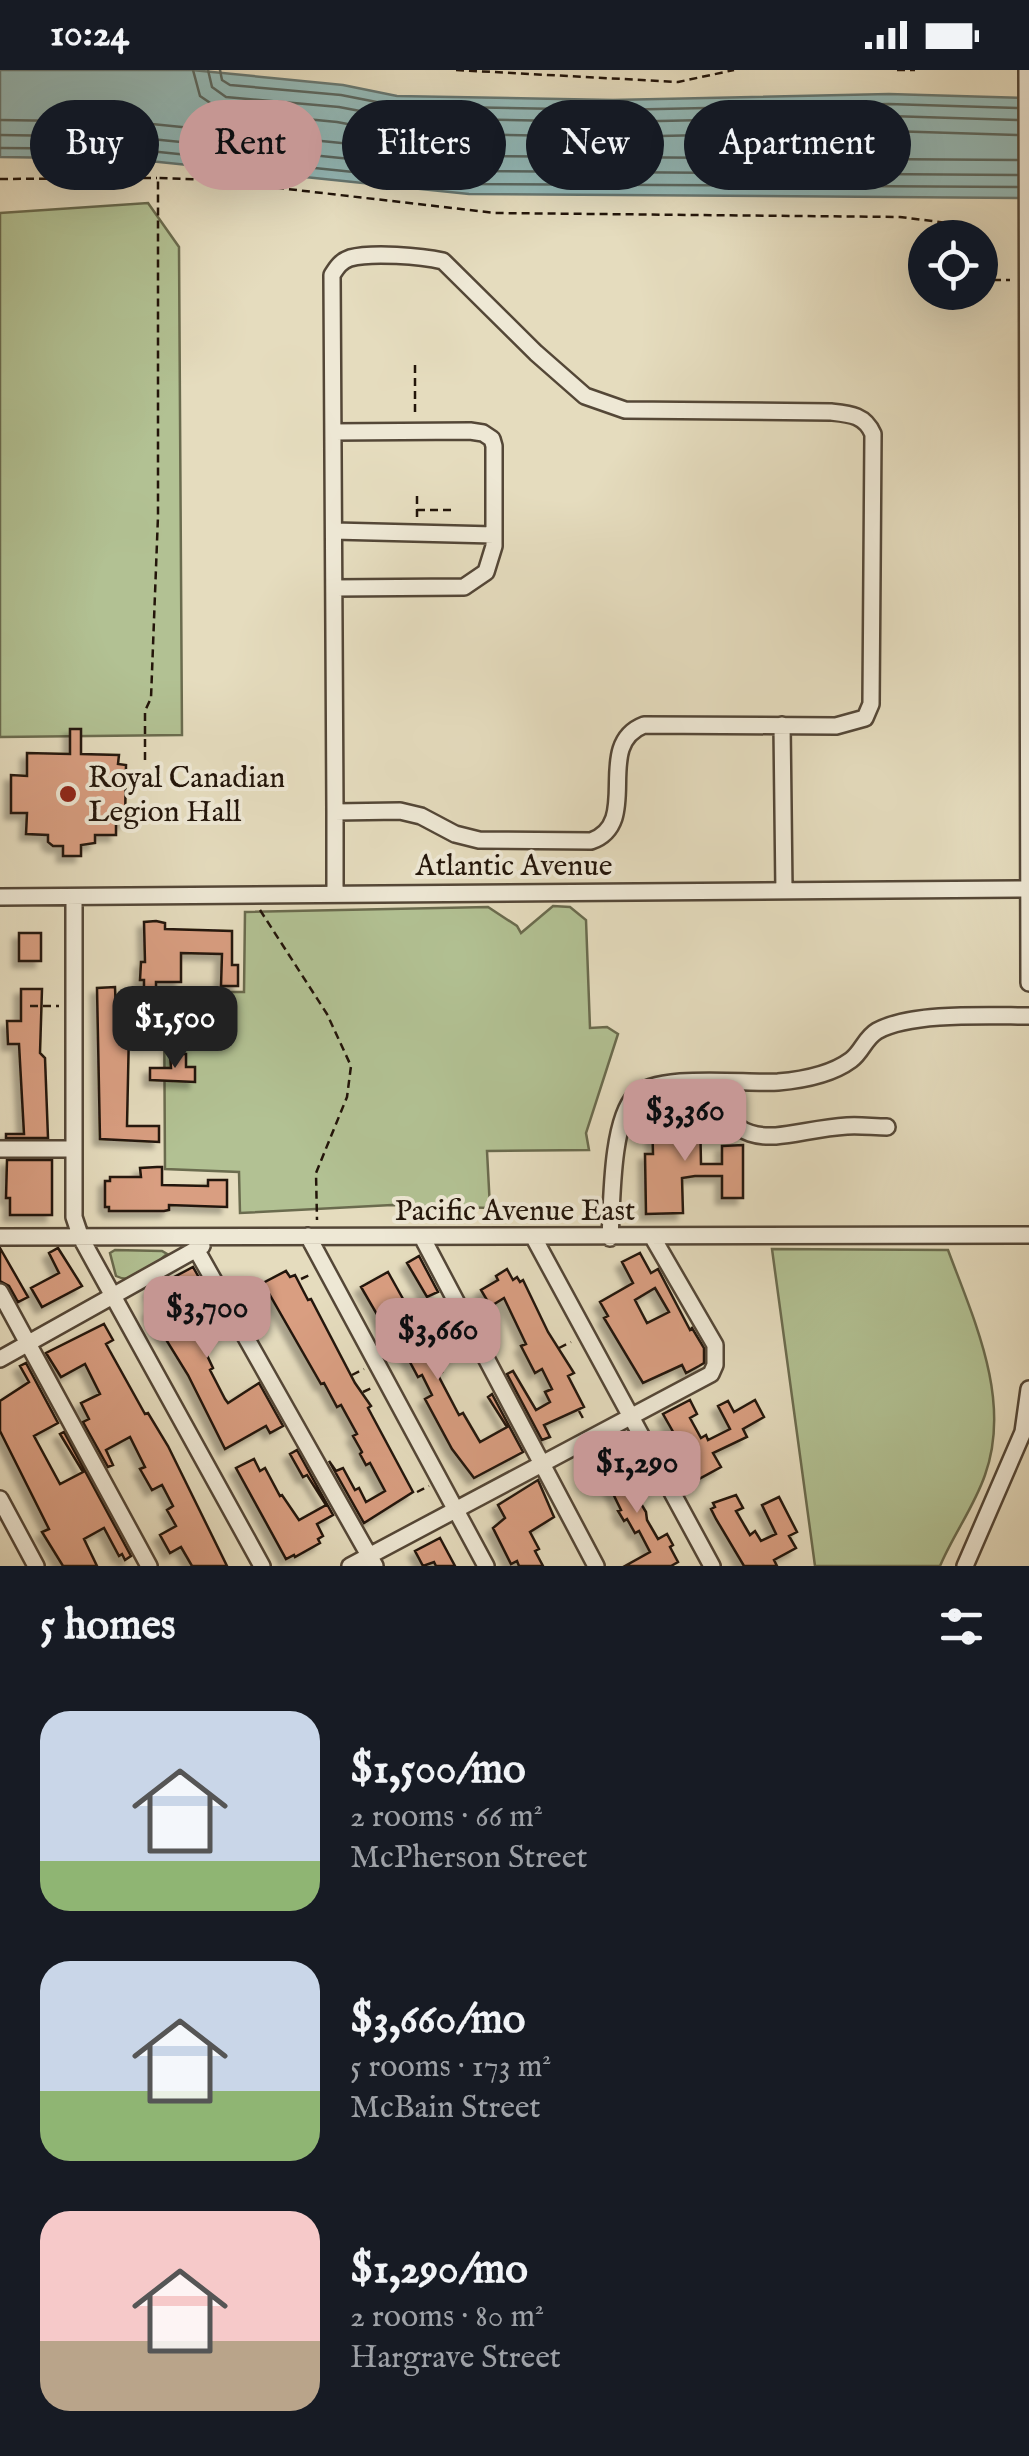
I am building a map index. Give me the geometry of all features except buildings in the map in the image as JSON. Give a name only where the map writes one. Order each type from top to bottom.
[{"type":"street","points":[[1027,75],[1029,983]]},
{"type":"street","points":[[335,812],[400,812],[479,840],[590,841],[601,837],[614,821],[620,743],[632,730],[644,725],[856,723],[865,718],[871,704],[872,434],[863,420],[831,412],[609,407],[585,396],[536,354],[443,261],[352,257],[342,262],[332,275],[335,894]]},
{"type":"street","points":[[333,432],[483,432],[492,438],[494,535],[492,561],[486,572],[464,587],[334,588]]},
{"type":"street","points":[[334,531],[494,535]]},
{"type":"street","points":[[782,725],[784,890]]},
{"type":"street","name":"Atlantic Avenue","points":[[0,897],[1028,889]]},
{"type":"street","points":[[74,897],[74,1218],[81,1238],[262,1566]]},
{"type":"street","points":[[610,1238],[615,1164],[628,1105],[638,1092],[661,1084],[780,1082],[815,1076],[851,1060],[877,1031],[897,1024],[946,1018],[1029,1016]]},
{"type":"street","points":[[706,1084],[717,1108],[736,1127],[755,1136],[800,1135],[845,1126],[887,1127]]},
{"type":"street","points":[[0,1149],[74,1149]]},
{"type":"street","name":"Pacific Avenue East","points":[[0,1238],[1029,1235]]},
{"type":"street","points":[[313,1236],[486,1566]]},
{"type":"street","points":[[0,1359],[218,1237]]},
{"type":"street","points":[[422,1237],[596,1566]]},
{"type":"street","points":[[534,1238],[712,1566]]},
{"type":"street","points":[[350,1566],[372,1561],[455,1508],[711,1374],[715,1345],[653,1238]]},
{"type":"street","points":[[196,1249],[372,1561]]},
{"type":"street","points":[[0,1292],[149,1566]]},
{"type":"street","points":[[965,1566],[1022,1432],[1029,1389]]},
{"type":"street","points":[[1011,1462],[1029,1464]]},
{"type":"street","points":[[0,1500],[36,1566]]},
{"type":"path","points":[[456,70],[678,82],[734,70]]},
{"type":"path","points":[[897,70],[915,70]]},
{"type":"path","points":[[159,178],[210,180],[495,213],[924,220]]},
{"type":"path","points":[[0,179],[30,179]]},
{"type":"path","points":[[145,760],[146,712],[152,698],[158,516],[158,190]]},
{"type":"path","points":[[998,280],[1027,280]]},
{"type":"path","points":[[415,365],[416,431]]},
{"type":"path","points":[[417,496],[418,533]]},
{"type":"path","points":[[417,510],[456,510]]},
{"type":"path","points":[[252,896],[327,1014],[352,1066],[347,1097],[316,1173],[313,1236]]},
{"type":"path","points":[[30,1006],[60,1006]]},
{"type":"path","points":[[302,1280],[312,1274]]},
{"type":"path","points":[[559,1348],[573,1341]]},
{"type":"path","points":[[352,1375],[364,1368]]},
{"type":"path","points":[[362,1392],[374,1386]]},
{"type":"path","points":[[579,1412],[585,1422]]},
{"type":"path","points":[[417,1492],[429,1486]]},
{"type":"green space","points":[[148,203],[179,247],[182,735],[0,737],[0,213]]},
{"type":"green space","points":[[553,906],[570,907],[586,920],[590,1028],[607,1027],[618,1034],[586,1133],[589,1150],[487,1151],[490,1208],[392,1205],[240,1213],[239,1172],[165,1169],[164,992],[244,992],[245,912],[488,907],[517,926],[521,933]]},
{"type":"green space","points":[[772,1249],[948,1250],[986,1361],[994,1418],[985,1475],[940,1566],[815,1566]]},
{"type":"green space","points":[[115,1250],[167,1254],[143,1273],[123,1278],[116,1276],[110,1253]]},
{"type":"water","points":[[0,70],[192,70],[343,85],[397,96],[613,100],[889,94],[1029,98],[1029,198],[469,194],[430,190],[506,190],[506,100],[342,100],[342,181],[322,179],[322,100],[179,100],[179,164],[159,162],[159,100],[30,100],[30,157],[0,157]]},
{"type":"place","name":"Royal Canadian Legion Hall","points":[[68,794]]}]
